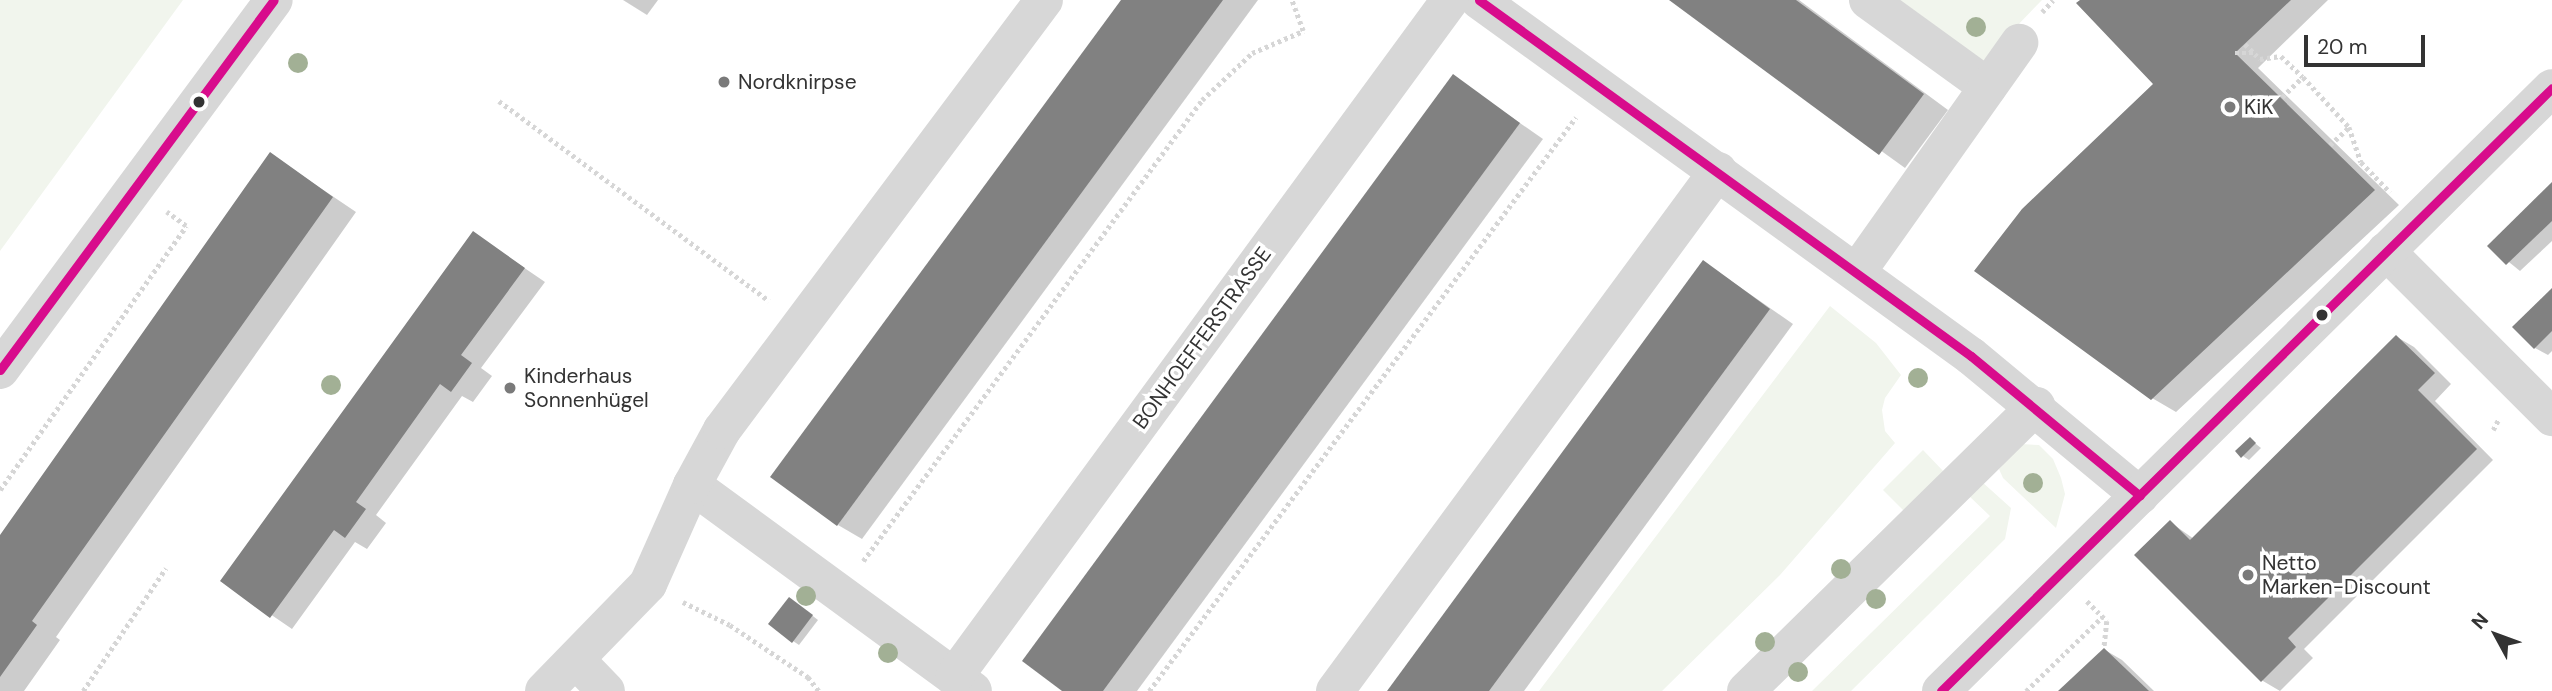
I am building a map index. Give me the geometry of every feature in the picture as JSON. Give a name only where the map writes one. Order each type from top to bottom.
[{"type":"street","points":[[0,370],[132,187],[274,0]]},
{"type":"street","points":[[544,691],[648,584],[692,485],[722,430],[1044,0]]},
{"type":"street","name":"BONHOEFFERSTRASSE","points":[[692,485],[964,684],[1450,0]]},
{"type":"street","points":[[1479,0],[1857,272],[2036,406],[2140,496]]},
{"type":"street","points":[[1868,0],[1988,87]]},
{"type":"street","points":[[1857,272],[2019,43]]},
{"type":"street","points":[[1941,691],[2552,88]]},
{"type":"street","points":[[1335,691],[1718,171]]},
{"type":"street","points":[[2386,251],[2552,417]]},
{"type":"street","points":[[1746,691],[2036,406]]},
{"type":"street","points":[[576,660],[606,691]]},
{"type":"path","points":[[839,592],[1202,100],[1252,53],[1303,31],[1292,0]]},
{"type":"path","points":[[2044,10],[2053,0]]},
{"type":"path","points":[[2245,44],[2260,59],[2281,56],[2303,78],[2348,127],[2361,162],[2393,196]]},
{"type":"path","points":[[2235,53],[2255,53]]},
{"type":"path","points":[[2282,97],[2303,78]]},
{"type":"path","points":[[1149,691],[1600,86]]},
{"type":"path","points":[[499,101],[800,325]]},
{"type":"path","points":[[2330,145],[2348,127]]},
{"type":"path","points":[[0,490],[186,226],[132,187]]},
{"type":"path","points":[[83,691],[166,568]]},
{"type":"path","points":[[2052,582],[2071,602],[2079,593],[2107,621],[2105,648]]},
{"type":"path","points":[[648,584],[730,625],[808,677],[819,691]]},
{"type":"path","points":[[2026,691],[2102,617]]},
{"type":"shaded area","points":[[0,0],[183,0],[0,251]]},
{"type":"shaded area","points":[[1900,0],[2042,0],[1983,61]]},
{"type":"shaded area","points":[[1830,306],[1876,343],[1901,375],[1885,398],[1882,410],[1885,431],[1895,443],[1780,575],[1662,691],[1539,691]]},
{"type":"shaded area","points":[[2020,444],[2039,445],[2053,459],[2065,494],[2056,528],[2003,478],[1999,469]]},
{"type":"shaded area","points":[[1923,450],[1946,474],[1907,514],[1883,490]]},
{"type":"shaded area","points":[[1981,481],[2011,508],[2005,539],[1851,691],[1812,691],[1990,516],[1968,495]]},
{"type":"building","points":[[1121,0],[1223,0],[837,526],[770,477]]},
{"type":"building","points":[[1669,0],[1796,0],[1924,94],[1879,155]]},
{"type":"building","points":[[2080,0],[2291,0],[2235,53],[2375,190],[2151,400],[1974,271],[2022,209],[2153,84],[2076,3]]},
{"type":"building","points":[[1453,74],[1520,123],[1103,691],[1062,691],[1022,661]]},
{"type":"building","points":[[270,152],[333,197],[32,621],[37,625],[0,677],[0,535]]},
{"type":"building","points":[[2552,182],[2552,221],[2506,265],[2487,246]]},
{"type":"building","points":[[473,231],[525,268],[461,355],[472,363],[451,392],[440,384],[356,502],[366,509],[345,538],[334,530],[270,618],[220,581]]},
{"type":"building","points":[[1703,260],[1770,309],[1489,691],[1387,691]]},
{"type":"building","points":[[2552,288],[2552,331],[2534,349],[2512,327]]},
{"type":"building","points":[[2396,335],[2435,373],[2418,390],[2477,449],[2288,638],[2296,647],[2261,682],[2134,555],[2170,520],[2190,540]]},
{"type":"building","points":[[2250,437],[2256,443],[2241,458],[2235,451]]},
{"type":"building","points":[[789,597],[813,615],[792,643],[768,624]]},
{"type":"building","points":[[2104,648],[2149,691],[2058,691]]},
{"type":"transit line","points":[[0,370],[274,0]]},
{"type":"transit line","points":[[1479,0],[1971,356],[2140,496]]},
{"type":"transit line","points":[[1941,691],[2552,88]]},
{"type":"place","name":"Nordknirpse","points":[[724,82]]},
{"type":"place","name":"KiK","points":[[2230,107]]},
{"type":"place","name":"Kinderhaus Sonnenhügel","points":[[510,388]]},
{"type":"place","name":"Netto Marken-Discount","points":[[2248,575]]}]
